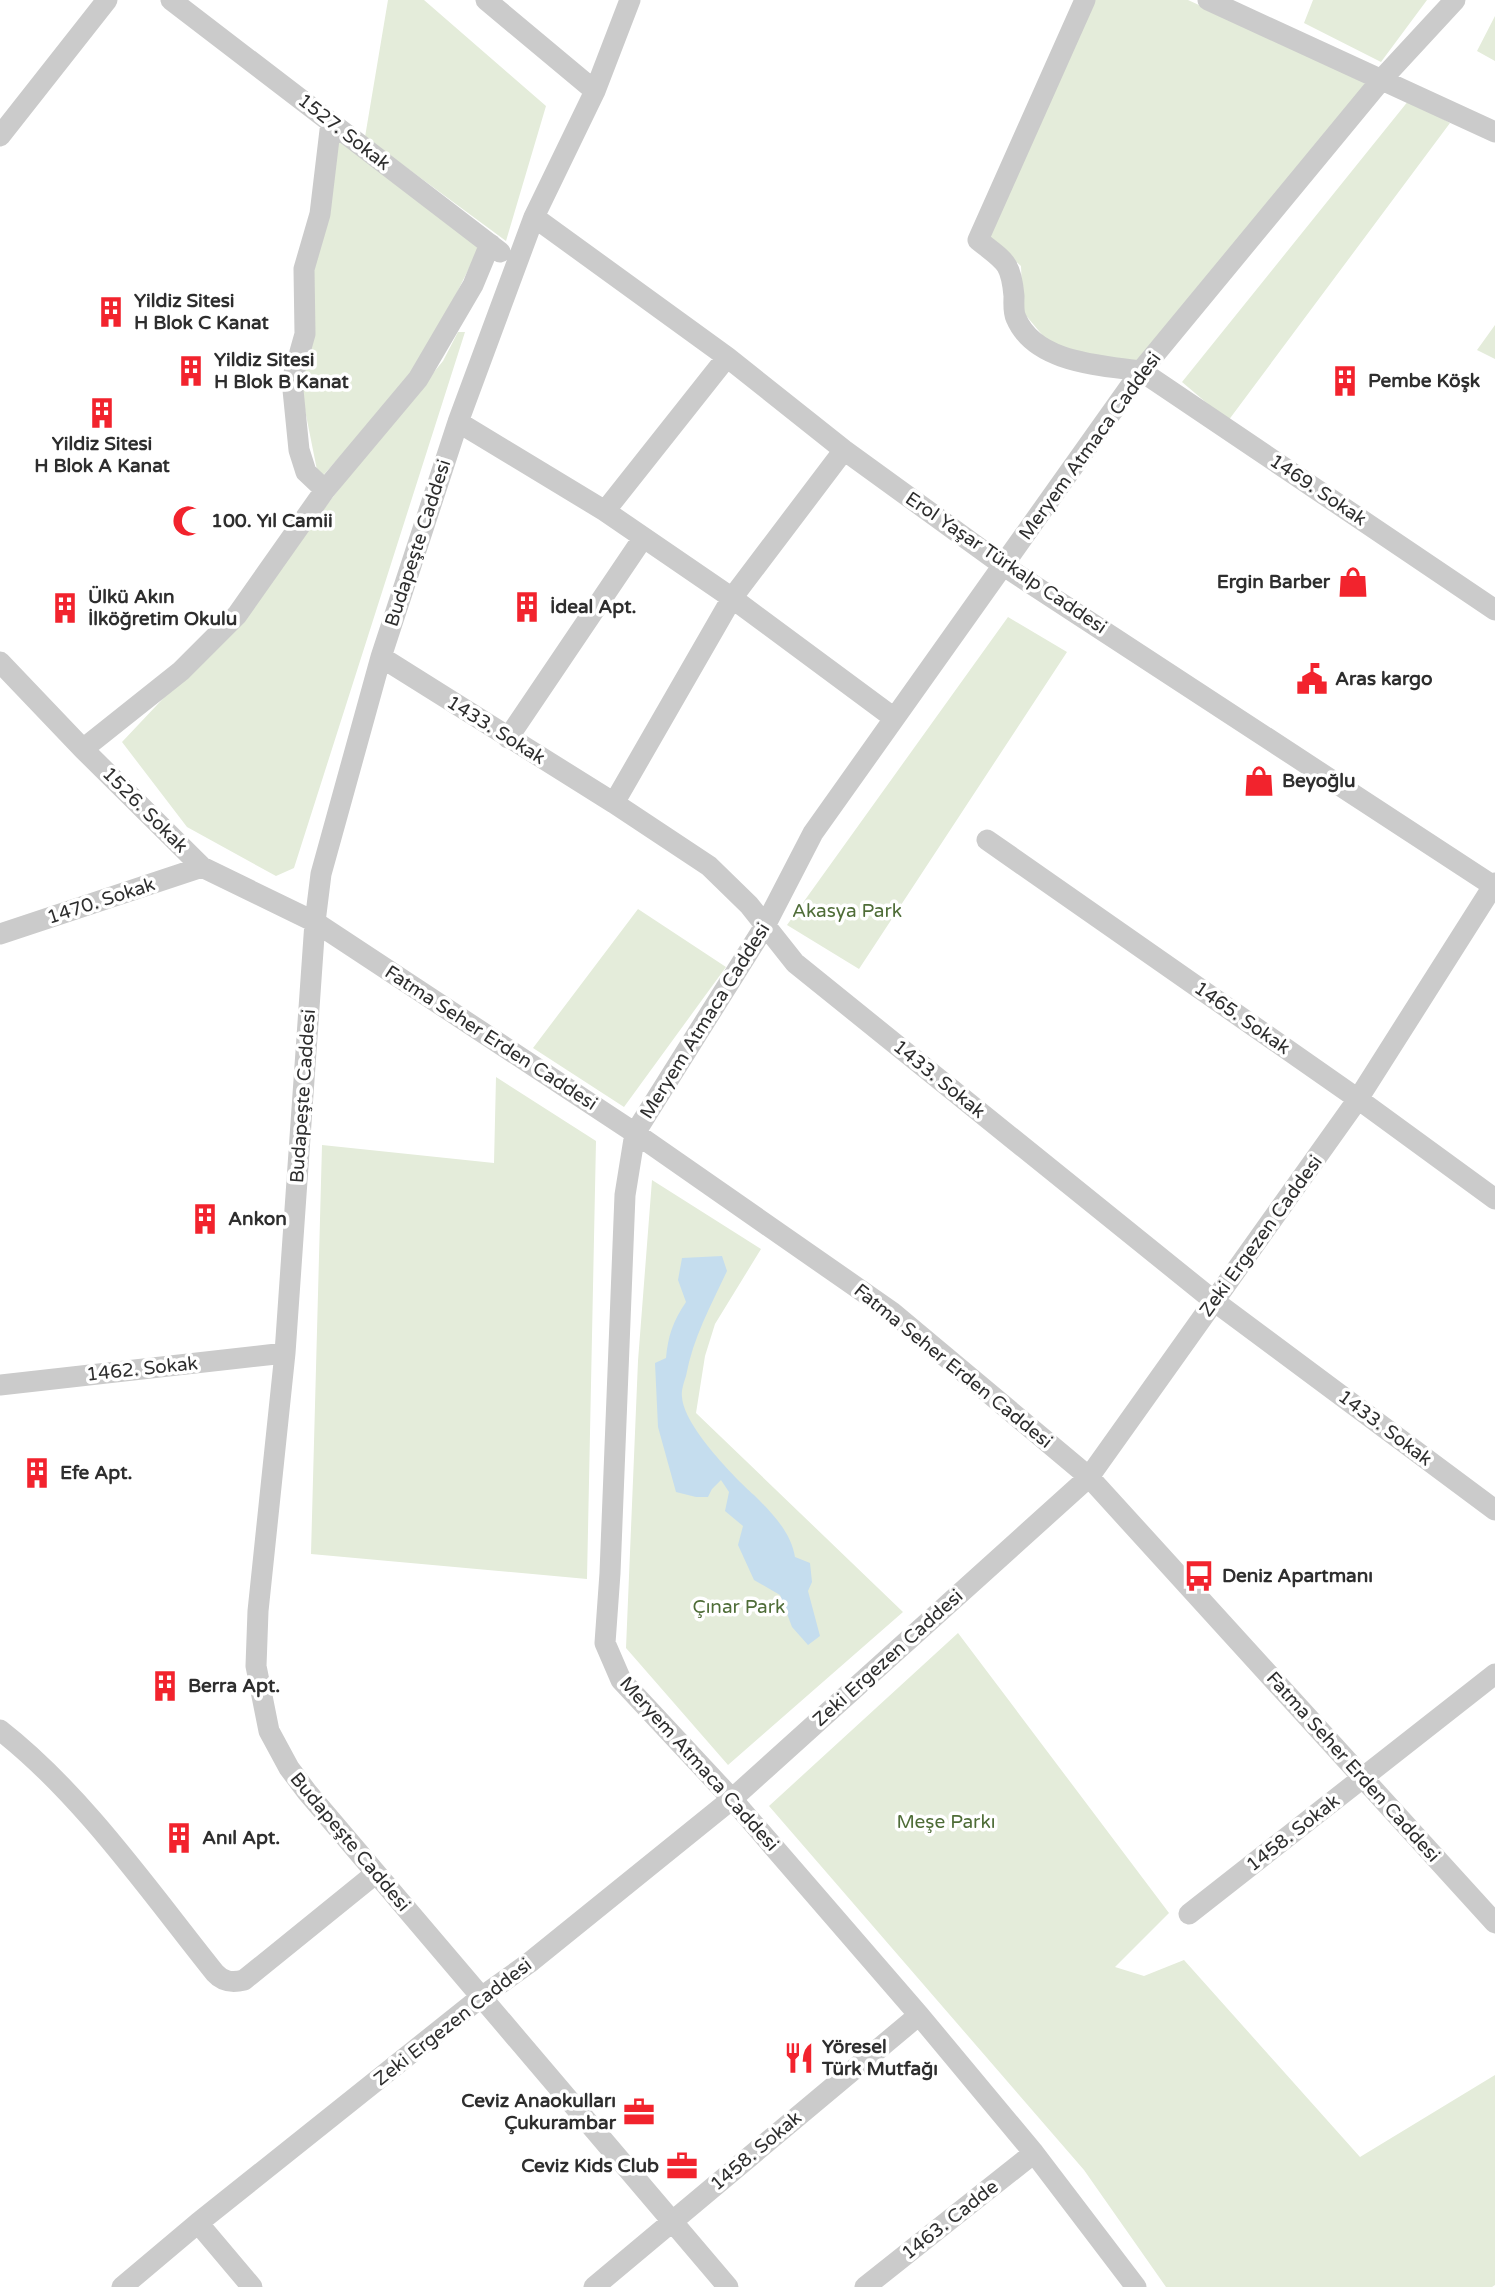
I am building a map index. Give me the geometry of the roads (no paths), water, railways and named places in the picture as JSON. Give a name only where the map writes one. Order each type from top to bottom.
[{"type":"street","points":[[0,136],[107,0]]},
{"type":"street","name":"1527. Sokak","points":[[171,0],[516,264]]},
{"type":"street","points":[[486,0],[595,91]]},
{"type":"street","name":"Budapeşte Caddesi","points":[[630,0],[595,91],[534,217],[458,422],[381,657],[321,874],[315,922],[285,1353],[258,1611],[256,1666],[269,1731],[289,1768],[480,1998],[728,2287]]},
{"type":"street","points":[[1085,0],[978,240],[1005,262],[1012,274],[1015,317],[1045,350],[1080,363],[1141,371]]},
{"type":"street","points":[[1209,0],[1495,132]]},
{"type":"street","name":"Meryem Atmaca Caddesi","points":[[1136,2287],[1034,2153],[919,2015],[732,1799],[621,1680],[605,1643],[625,1195],[635,1133],[766,924],[813,833],[1141,371],[1382,79],[1455,0]]},
{"type":"street","points":[[325,491],[306,472],[299,450],[292,380],[304,334],[304,269],[320,214],[331,122]]},
{"type":"street","name":"Erol Yaşar Türkalp Caddesi","points":[[534,217],[727,357],[844,450],[1004,566],[1495,885]]},
{"type":"street","points":[[83,749],[181,671],[221,634],[253,594],[325,491],[418,379],[472,285],[490,244]]},
{"type":"street","points":[[605,511],[727,357]]},
{"type":"street","name":"1469. Sokak","points":[[1141,371],[1495,610]]},
{"type":"street","points":[[458,422],[605,511],[732,598],[894,718]]},
{"type":"street","points":[[614,803],[732,598],[844,450]]},
{"type":"street","points":[[508,738],[643,538]]},
{"type":"street","name":"1433. Sokak","points":[[381,657],[709,866],[732,885],[795,963],[1214,1301],[1495,1510]]},
{"type":"street","name":"1526. Sokak","points":[[0,662],[202,867],[315,922]]},
{"type":"street","name":"1465. Sokak","points":[[988,840],[1359,1099],[1495,1199]]},
{"type":"street","name":"1470. Sokak","points":[[0,934],[202,867]]},
{"type":"street","name":"Zeki Ergezen Caddesi","points":[[122,2287],[198,2223],[732,1799],[1089,1477],[1359,1099],[1495,885]]},
{"type":"street","name":"Fatma Seher Erden Caddesi","points":[[315,922],[635,1133],[892,1312],[1089,1477],[1495,1923]]},
{"type":"street","name":"1462. Sokak","points":[[0,1385],[285,1353]]},
{"type":"street","name":"1458. Sokak","points":[[1189,1914],[1495,1674]]},
{"type":"street","points":[[0,1730],[31,1756],[79,1805],[215,1973],[224,1980],[244,1980],[376,1874]]},
{"type":"street","name":"1458. Sokak","points":[[594,2287],[919,2015]]},
{"type":"street","name":"1463. Cadde","points":[[865,2287],[1034,2153]]},
{"type":"street","points":[[198,2223],[252,2287]]},
{"type":"water","points":[[722,1256],[727,1271],[698,1335],[682,1397],[691,1422],[700,1436],[780,1523],[795,1557],[810,1563],[812,1582],[808,1591],[820,1636],[808,1645],[792,1627],[780,1595],[754,1580],[738,1545],[743,1526],[725,1511],[729,1492],[721,1480],[708,1497],[676,1492],[658,1427],[655,1363],[666,1358],[672,1329],[686,1302],[678,1280],[682,1258]]},
{"type":"place","name":"Yildiz Sitesi H Blok C Kanat","points":[[111,312]]},
{"type":"place","name":"Yildiz Sitesi H Blok B Kanat","points":[[191,371]]},
{"type":"place","name":"Pembe Köşk","points":[[1345,381]]},
{"type":"place","name":"Yildiz Sitesi H Blok A Kanat","points":[[102,413]]},
{"type":"place","name":"100. Yıl Camii","points":[[188,521]]},
{"type":"place","name":"Ergin Barber","points":[[1353,582]]},
{"type":"place","name":"İdeal Apt.","points":[[527,607]]},
{"type":"place","name":"Ülkü Akın İlköğretim Okulu","points":[[65,608]]},
{"type":"place","name":"Aras kargo","points":[[1312,679]]},
{"type":"place","name":"Beyoğlu","points":[[1259,781]]},
{"type":"place","name":"Ankon","points":[[205,1219]]},
{"type":"place","name":"Efe Apt.","points":[[37,1473]]},
{"type":"place","name":"Deniz Apartmanı","points":[[1199,1576]]},
{"type":"place","name":"Berra Apt.","points":[[165,1686]]},
{"type":"place","name":"Anıl Apt.","points":[[179,1838]]},
{"type":"place","name":"Yöresel Türk Mutfağı","points":[[799,2058]]},
{"type":"place","name":"Ceviz Anaokulları Çukurambar","points":[[639,2112]]},
{"type":"place","name":"Ceviz Kids Club","points":[[682,2166]]},
{"type":"park label","name":"Akasya Park","points":[[847,911]]},
{"type":"park label","name":"Çınar Park","points":[[739,1607]]},
{"type":"park label","name":"Meşe Parkı","points":[[946,1822]]}]
